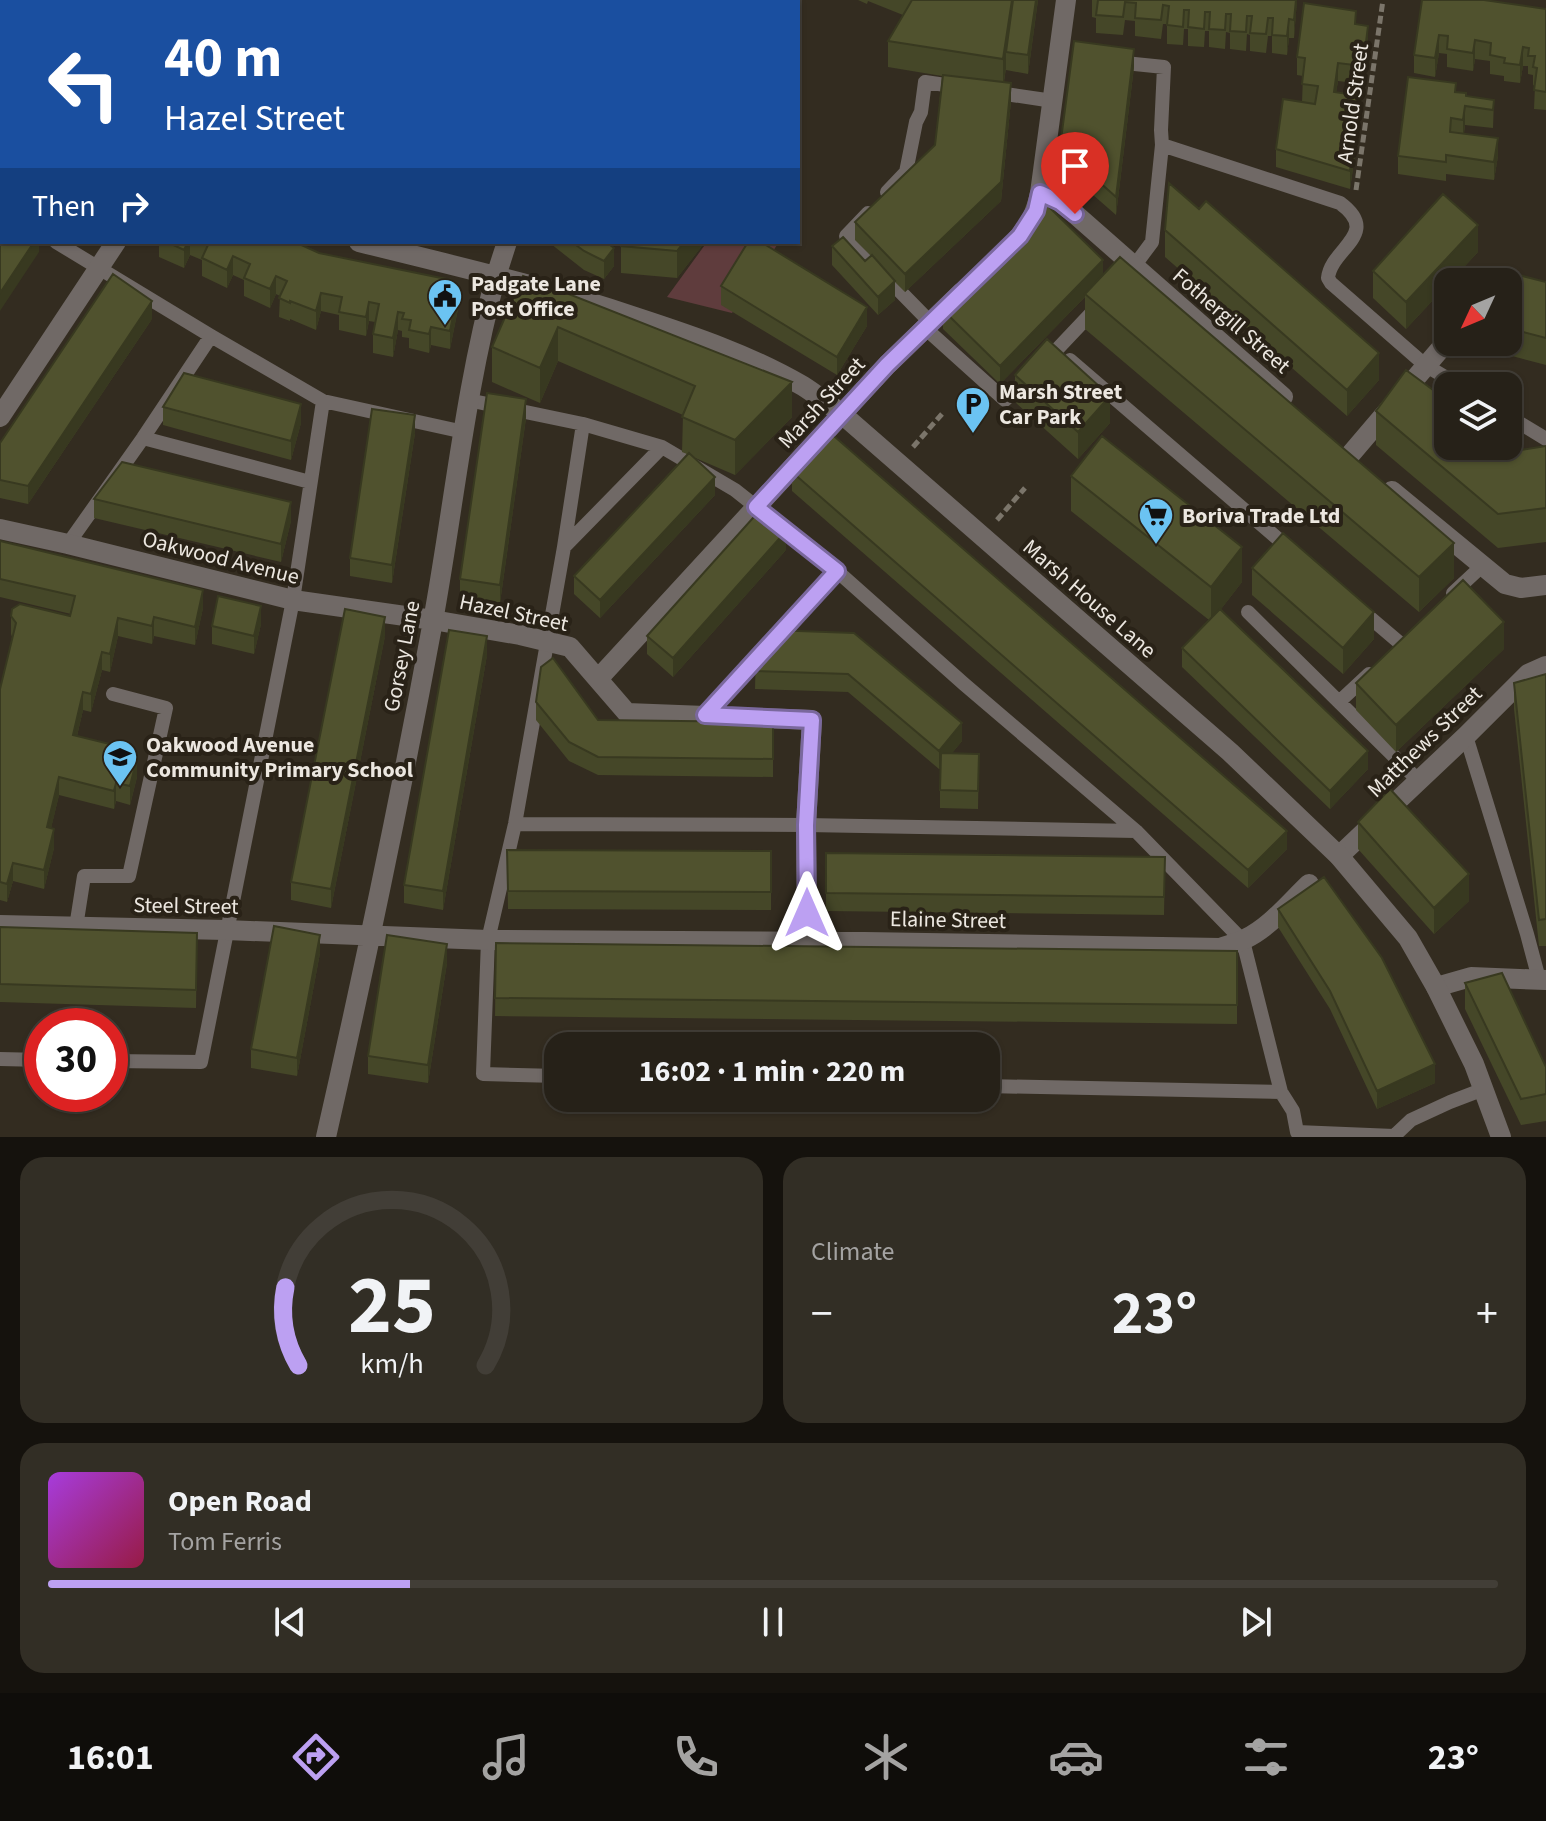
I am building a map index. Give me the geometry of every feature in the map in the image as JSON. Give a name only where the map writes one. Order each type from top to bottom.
[{"type":"street","points":[[999,257],[1020,236],[1036,211],[1053,101],[1066,57],[1066,0]]},
{"type":"street","name":"Fothergill Street","points":[[1040,193],[1060,202],[1075,214],[1293,405]]},
{"type":"street","points":[[0,417],[115,244]]},
{"type":"street","name":"Marsh House Lane","points":[[367,244],[577,297],[734,352],[806,388],[843,415],[1230,752],[1339,856],[1408,938],[1436,987],[1484,1089],[1501,1137]]},
{"type":"street","name":"Gorsey Lane","points":[[326,1137],[371,935],[433,620],[477,347],[506,244]]},
{"type":"street","name":"Marsh Street","points":[[598,679],[928,325],[977,278]]},
{"type":"street","points":[[1349,454],[1434,355]]},
{"type":"street","points":[[1382,482],[1505,584],[1521,588],[1546,585]]},
{"type":"street","name":"Oakwood Avenue","points":[[0,529],[293,600],[433,620]]},
{"type":"street","name":"Hazel Street","points":[[433,620],[547,640],[570,647],[627,713],[812,720],[806,825],[807,942]]},
{"type":"street","name":"Matthews Street","points":[[1339,856],[1528,674],[1546,666]]},
{"type":"street","name":"Elaine Street","points":[[371,935],[488,940],[1220,948],[1243,941],[1278,915],[1309,884]]},
{"type":"street","name":"Steel Street","points":[[0,925],[371,935]]},
{"type":"street","points":[[1436,987],[1471,977],[1543,980]]},
{"type":"lane","points":[[1053,101],[925,82],[906,172],[846,236],[928,325],[1005,400],[1058,350],[1135,266],[1152,242],[1162,145],[1164,67],[1104,61]]},
{"type":"lane","points":[[1162,145],[1340,203],[1349,210],[1356,224],[1354,238],[1331,266],[1328,278],[1437,372]]},
{"type":"lane","points":[[59,244],[323,401],[464,432]]},
{"type":"lane","points":[[68,544],[211,336]]},
{"type":"lane","points":[[1058,350],[1306,563]]},
{"type":"lane","points":[[468,400],[583,424],[662,447],[735,490],[837,571],[1136,831],[1243,941],[1281,1092],[1293,1111],[1297,1132],[1394,1136],[1411,1120],[1484,1089]]},
{"type":"lane","points":[[128,1061],[201,1062],[293,600],[323,401]]},
{"type":"lane","points":[[544,1076],[483,1074],[488,940],[515,824],[583,424]]},
{"type":"lane","points":[[1522,424],[1546,439]]},
{"type":"lane","points":[[143,438],[310,482]]},
{"type":"lane","points":[[564,547],[662,447]]},
{"type":"lane","points":[[1444,602],[1482,566]]},
{"type":"lane","points":[[705,715],[837,571]]},
{"type":"lane","points":[[1340,701],[1396,648],[1353,603]]},
{"type":"lane","points":[[1248,612],[1419,781]]},
{"type":"lane","points":[[76,927],[84,876],[129,876],[166,708],[113,694]]},
{"type":"lane","points":[[1466,736],[1543,980]]},
{"type":"lane","points":[[515,824],[1136,831]]},
{"type":"lane","points":[[0,1059],[24,1060]]},
{"type":"lane","points":[[1000,1086],[1281,1092]]},
{"type":"path","name":"Arnold Street","points":[[1349,210],[1356,191],[1383,0]]},
{"type":"path","points":[[913,447],[942,414]]},
{"type":"path","points":[[996,520],[1025,488]]},
{"type":"shaded area","points":[[706,244],[778,244],[732,313],[667,297]]},
{"type":"building","points":[[912,0],[1012,0],[1003,59],[888,41]]},
{"type":"building","points":[[1013,0],[1036,0],[1028,55],[1006,52]]},
{"type":"building","points":[[1098,0],[1296,0],[1294,20],[1289,19],[1287,36],[1272,35],[1273,18],[1268,18],[1266,34],[1250,33],[1252,16],[1247,16],[1246,32],[1230,31],[1231,14],[1226,14],[1225,30],[1209,29],[1210,12],[1205,12],[1204,29],[1188,27],[1189,10],[1184,10],[1183,27],[1167,25],[1169,6],[1163,5],[1161,20],[1135,18],[1136,3],[1125,2],[1123,17],[1096,15]]},
{"type":"building","points":[[1422,0],[1484,0],[1546,9],[1546,92],[1534,90],[1537,68],[1533,67],[1535,56],[1528,56],[1529,48],[1523,47],[1520,65],[1504,63],[1505,58],[1490,55],[1491,43],[1475,40],[1473,53],[1447,49],[1448,36],[1439,35],[1435,58],[1414,55]]},
{"type":"building","points":[[1304,3],[1356,11],[1355,24],[1368,26],[1363,66],[1338,63],[1334,92],[1361,96],[1350,171],[1276,149],[1283,99],[1315,104],[1318,86],[1302,84],[1305,58],[1297,57]]},
{"type":"building","points":[[1074,41],[1134,49],[1116,197],[1060,147]]},
{"type":"building","points":[[943,75],[1011,83],[1001,182],[905,274],[855,222],[935,145]]},
{"type":"building","points":[[1408,77],[1456,83],[1455,92],[1494,100],[1493,110],[1465,106],[1463,120],[1451,118],[1450,132],[1498,138],[1494,162],[1446,155],[1446,162],[1398,156]]},
{"type":"building","points":[[1169,183],[1199,209],[1206,201],[1379,353],[1347,390],[1165,230]]},
{"type":"building","points":[[1443,194],[1478,225],[1438,268],[1434,268],[1434,272],[1406,302],[1373,271]]},
{"type":"building","points":[[1046,204],[1103,260],[1000,366],[943,310]]},
{"type":"building","points":[[843,237],[865,261],[872,255],[895,281],[878,297],[832,246]]},
{"type":"building","points":[[0,244],[33,244],[0,293]]},
{"type":"building","points":[[171,244],[187,244],[184,250]]},
{"type":"building","points":[[299,244],[319,253],[451,280],[458,291],[450,331],[431,327],[429,334],[409,330],[411,320],[402,319],[404,313],[398,312],[393,338],[373,334],[379,304],[369,302],[366,317],[339,312],[342,297],[321,293],[316,311],[290,303],[279,298],[287,281],[276,276],[270,289],[244,278],[250,264],[233,256],[227,270],[202,258],[208,245]]},
{"type":"building","points":[[575,244],[609,244],[614,248],[604,261]]},
{"type":"building","points":[[622,244],[682,244],[677,251]]},
{"type":"building","points":[[747,244],[764,244],[867,307],[837,357],[721,286]]},
{"type":"building","points":[[1120,257],[1454,543],[1419,577],[1085,294]]},
{"type":"building","points":[[113,274],[152,301],[28,486],[0,480],[0,443]]},
{"type":"building","points":[[523,276],[792,382],[735,440],[682,417],[695,386],[558,327],[540,368],[492,347]]},
{"type":"building","points":[[1522,276],[1546,282],[1546,338],[1522,332]]},
{"type":"building","points":[[1047,339],[1110,396],[1078,432],[1015,375]]},
{"type":"building","points":[[1406,370],[1434,391],[1434,460],[1376,411]]},
{"type":"building","points":[[184,373],[301,404],[291,441],[163,407]]},
{"type":"building","points":[[487,393],[526,399],[500,585],[460,579]]},
{"type":"building","points":[[372,409],[415,415],[392,565],[350,558]]},
{"type":"building","points":[[827,430],[1287,831],[1248,870],[792,472]]},
{"type":"building","points":[[1102,436],[1242,547],[1211,587],[1071,476]]},
{"type":"building","points":[[1546,446],[1546,508],[1498,514],[1434,460],[1522,460],[1522,450]]},
{"type":"building","points":[[689,453],[715,477],[600,600],[574,576]]},
{"type":"building","points":[[122,462],[291,502],[281,544],[94,499]]},
{"type":"building","points":[[761,509],[786,531],[673,658],[647,636]]},
{"type":"building","points":[[1283,533],[1374,612],[1343,648],[1252,568]]},
{"type":"building","points":[[0,541],[203,590],[195,627],[154,617],[152,626],[118,618],[110,654],[102,652],[91,694],[83,692],[73,735],[126,748],[124,755],[137,758],[130,786],[116,783],[114,791],[59,777],[47,827],[54,829],[44,870],[13,863],[7,884],[0,882],[0,689],[16,623],[11,616],[12,609],[20,604],[70,616],[75,596],[0,579]]},
{"type":"building","points":[[1463,580],[1504,622],[1396,725],[1356,683]]},
{"type":"building","points":[[218,596],[261,606],[254,636],[212,626]]},
{"type":"building","points":[[345,609],[385,617],[331,889],[291,882]]},
{"type":"building","points":[[1220,609],[1368,751],[1330,791],[1182,648]]},
{"type":"building","points":[[449,630],[487,636],[443,891],[404,885]]},
{"type":"building","points":[[770,630],[854,633],[962,723],[939,751],[848,674],[755,671],[756,649],[770,650]]},
{"type":"building","points":[[553,658],[598,720],[773,722],[773,759],[598,757],[569,742],[536,702],[541,667]]},
{"type":"building","points":[[1546,674],[1546,919],[1539,920],[1514,683]]},
{"type":"building","points":[[941,753],[979,754],[978,791],[940,790]]},
{"type":"building","points":[[1390,789],[1469,874],[1434,908],[1358,822]]},
{"type":"building","points":[[507,850],[771,851],[771,892],[508,891]]},
{"type":"building","points":[[826,853],[1165,857],[1164,897],[826,893]]},
{"type":"building","points":[[1324,877],[1382,958],[1435,1064],[1377,1091],[1330,991],[1278,909]]},
{"type":"building","points":[[274,926],[320,935],[297,1058],[251,1049]]},
{"type":"building","points":[[0,927],[197,933],[196,990],[0,984]]},
{"type":"building","points":[[387,935],[447,944],[428,1065],[368,1056]]},
{"type":"building","points":[[496,943],[1237,951],[1237,1005],[495,998]]},
{"type":"building","points":[[1502,973],[1546,1067],[1546,1094],[1521,1099],[1465,983]]},
{"type":"place","name":"Padgate Lane Post Office","points":[[445,327]]},
{"type":"place","name":"Marsh Street Car Park","points":[[973,435]]},
{"type":"place","name":"Boriva Trade Ltd","points":[[1156,546]]},
{"type":"place","name":"Oakwood Avenue Community Primary School","points":[[120,788]]},
{"type":"route","points":[[807,913],[806,825],[812,720],[705,715],[837,571],[756,507],[887,365],[1020,236],[1036,211],[1040,193],[1060,202],[1075,214]]}]
